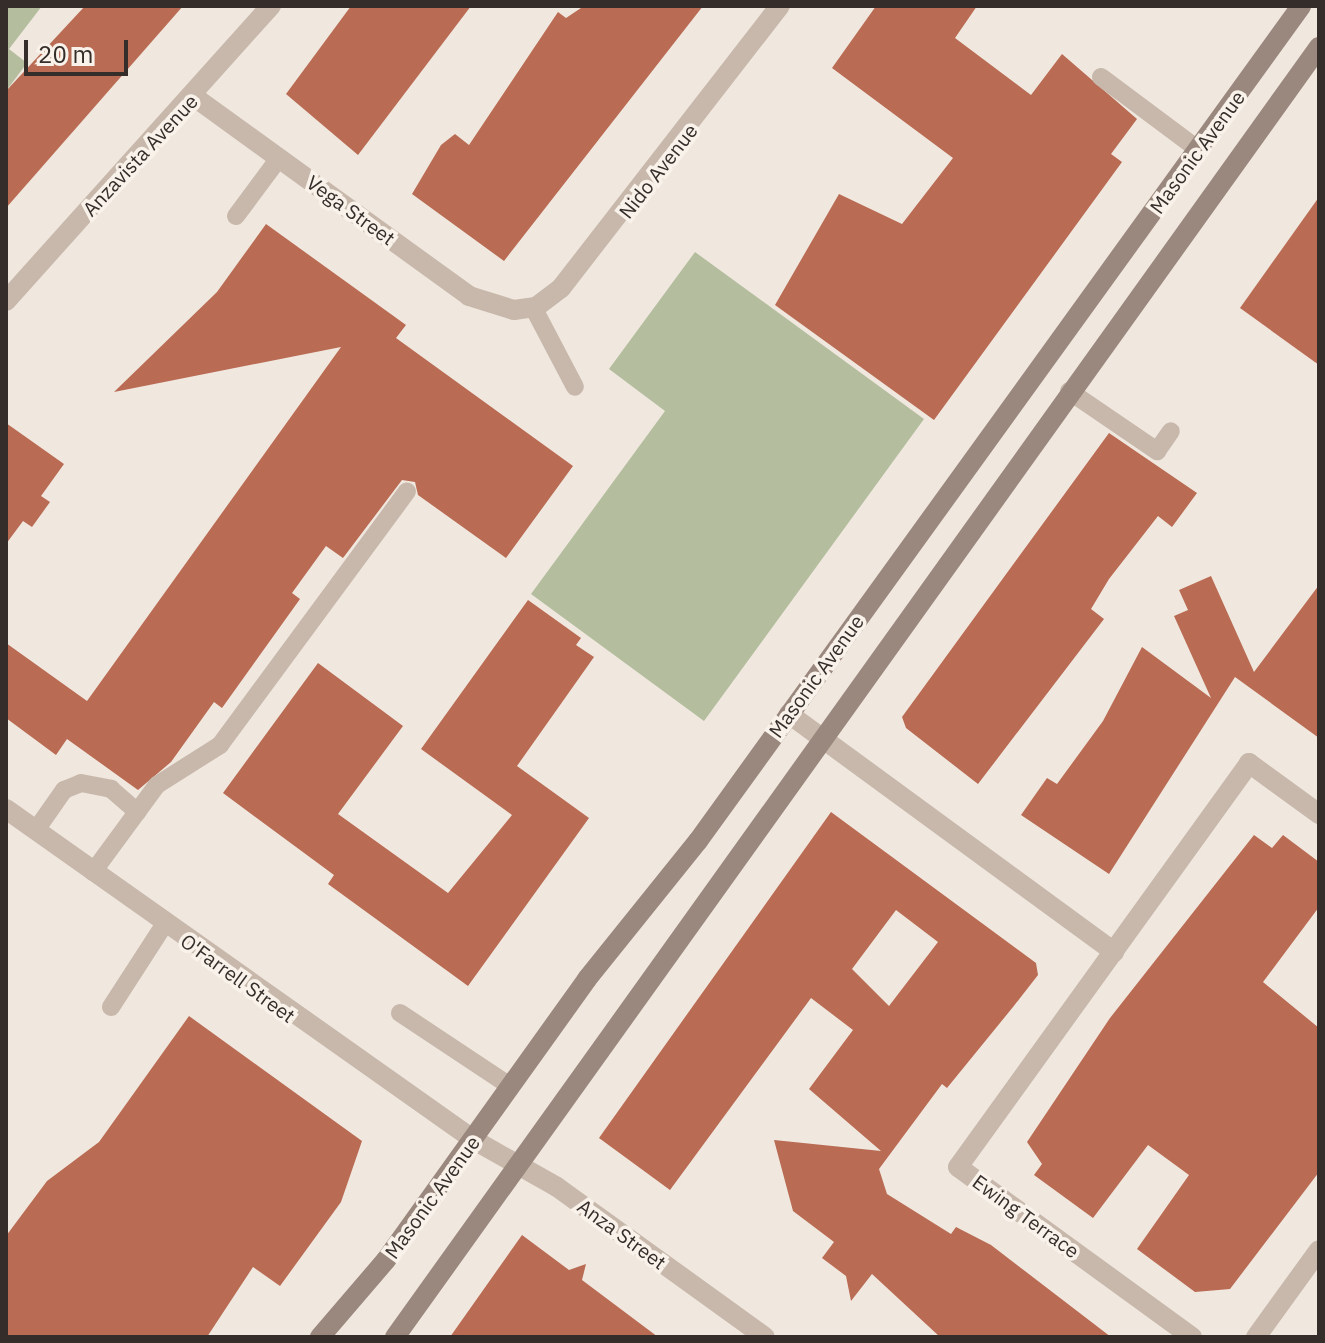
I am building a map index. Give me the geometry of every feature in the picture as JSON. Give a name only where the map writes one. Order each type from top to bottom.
[{"type":"main road","name":"Masonic Avenue","points":[[320,1337],[474,1140],[510,1086],[789,714],[1301,6]]},
{"type":"main road","name":"Masonic Avenue","points":[[395,1337],[522,1167],[820,737],[1319,47]]},
{"type":"street","name":"Anzavista Avenue","points":[[6,301],[271,6]]},
{"type":"street","name":"Nido Avenue","points":[[523,309],[561,288],[609,232],[780,6]]},
{"type":"street","name":"Vega Street","points":[[193,96],[469,296],[523,309]]},
{"type":"street","points":[[789,714],[1114,952]]},
{"type":"street","name":"Ewing Terrace","points":[[1192,1337],[958,1167],[1249,763],[1319,814]]},
{"type":"street","name":"O'Farrell Street","points":[[6,809],[164,925],[474,1140]]},
{"type":"street","name":"Anza Street","points":[[474,1140],[522,1167],[765,1337]]},
{"type":"street","points":[[1256,1337],[1319,1250]]},
{"type":"lane","points":[[1101,77],[1199,150]]},
{"type":"lane","points":[[236,216],[279,158]]},
{"type":"lane","points":[[523,309],[575,387]]},
{"type":"lane","points":[[1069,391],[1157,451],[1171,431]]},
{"type":"lane","points":[[93,872],[157,785],[220,745],[407,491]]},
{"type":"lane","points":[[36,830],[64,790],[81,783],[111,789],[137,812]]},
{"type":"lane","points":[[111,1007],[164,925]]},
{"type":"lane","points":[[400,1013],[510,1086]]},
{"type":"green space","points":[[6,6],[42,6],[9,49],[27,63],[6,91]]},
{"type":"green space","points":[[695,252],[924,419],[704,721],[531,594],[665,411],[609,369]]},
{"type":"building","points":[[85,6],[183,6],[6,208],[6,91]]},
{"type":"building","points":[[351,6],[471,6],[358,155],[286,94]]},
{"type":"building","points":[[584,6],[703,6],[504,261],[412,194],[441,145],[455,134],[469,145],[558,12],[566,18]]},
{"type":"building","points":[[876,6],[977,6],[955,38],[1031,95],[1062,54],[1137,119],[1111,154],[1122,162],[934,420],[775,305],[839,194],[902,224],[953,158],[832,68]]},
{"type":"building","points":[[1319,197],[1319,365],[1240,308]]},
{"type":"building","points":[[266,224],[406,325],[396,338],[573,466],[506,558],[418,495],[415,482],[402,480],[343,558],[326,546],[292,593],[300,599],[222,708],[214,702],[171,762],[138,790],[67,739],[56,755],[6,718],[6,643],[87,701],[341,347],[114,392],[217,292]]},
{"type":"building","points":[[6,423],[64,464],[41,496],[50,502],[32,527],[23,521],[6,544]]},
{"type":"building","points":[[1109,433],[1197,493],[1172,527],[1158,516],[1109,579],[1091,609],[1104,619],[978,784],[906,728],[902,717]]},
{"type":"building","points":[[1211,576],[1254,672],[1319,585],[1319,738],[1235,677],[1109,874],[1021,815],[1047,778],[1057,784],[1103,721],[1142,647],[1211,698],[1174,616],[1188,610],[1179,590]]},
{"type":"building","points":[[528,600],[581,638],[576,645],[594,657],[517,766],[589,818],[468,986],[328,884],[334,875],[223,793],[318,663],[403,726],[338,814],[448,893],[512,815],[421,749]]},
{"type":"building","points":[[831,812],[1036,963],[1038,975],[947,1088],[942,1084],[879,1169],[887,1194],[951,1234],[956,1227],[991,1245],[1111,1337],[940,1337],[872,1274],[851,1301],[846,1276],[822,1258],[834,1242],[793,1211],[774,1140],[881,1151],[809,1089],[853,1030],[811,998],[670,1190],[599,1138]],"holes":[[[896,910],[938,942],[889,1006],[852,969]]]},
{"type":"building","points":[[1254,835],[1272,848],[1283,835],[1319,862],[1319,907],[1263,982],[1319,1028],[1319,1172],[1230,1289],[1195,1292],[1137,1249],[1189,1175],[1148,1145],[1093,1218],[1034,1175],[1042,1164],[1027,1142],[1110,1018]]},
{"type":"building","points":[[189,1016],[362,1141],[341,1202],[280,1286],[253,1267],[207,1337],[6,1337],[6,1236],[47,1181],[99,1142]]},
{"type":"building","points":[[522,1235],[569,1270],[586,1264],[582,1280],[658,1337],[450,1337]]}]
